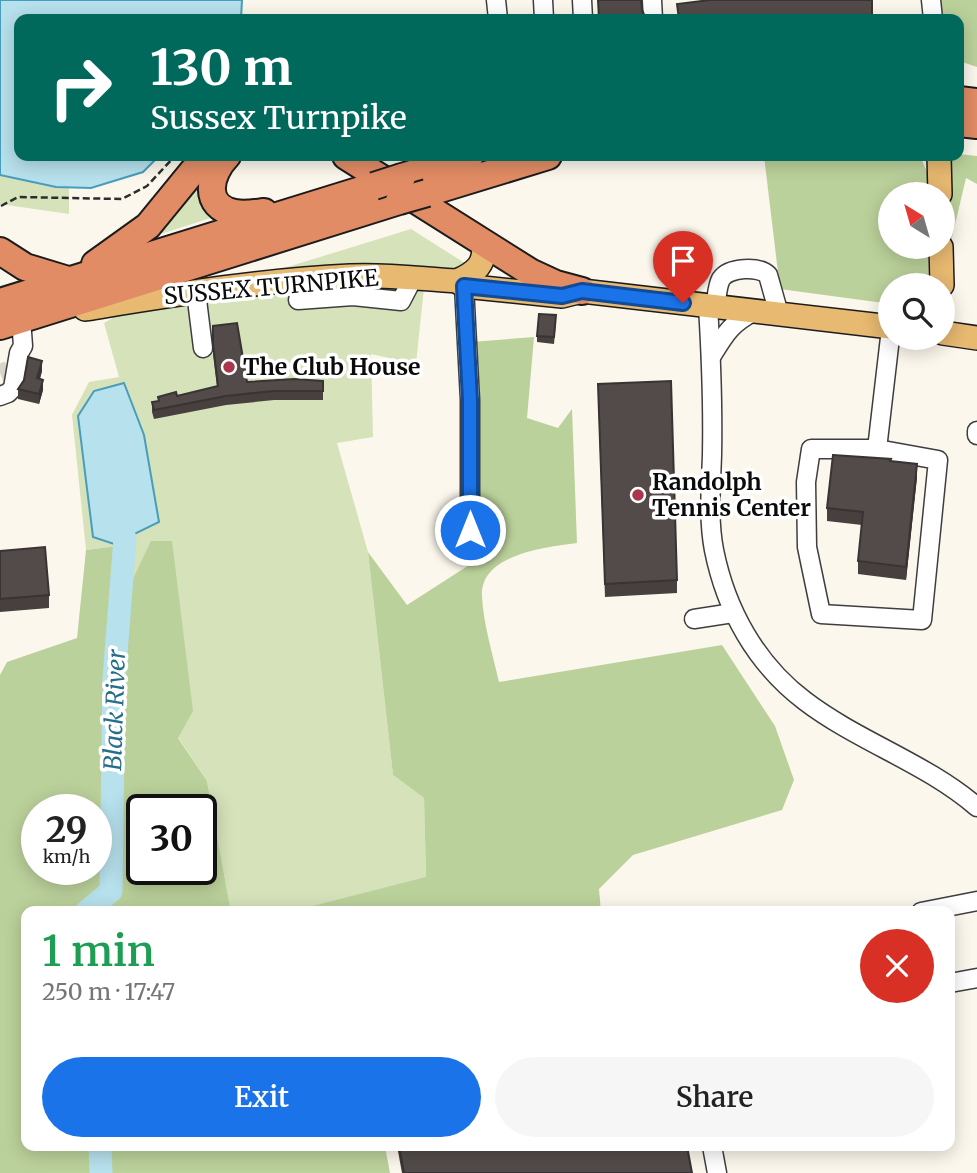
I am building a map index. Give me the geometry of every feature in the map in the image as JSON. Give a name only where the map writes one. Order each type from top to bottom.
[{"type":"highway","points":[[71,280],[148,226],[204,161]]},
{"type":"highway","points":[[223,161],[215,170],[211,184],[213,195],[224,208],[241,214],[307,207]]},
{"type":"highway","points":[[354,161],[530,272],[556,284],[582,291]]},
{"type":"highway","points":[[16,321],[401,189],[460,161]]},
{"type":"highway","points":[[0,302],[374,186],[428,192],[531,161]]},
{"type":"highway","points":[[0,251],[24,267],[71,280]]},
{"type":"main road","points":[[939,161],[940,182]]},
{"type":"main road","points":[[460,284],[478,269],[485,252],[483,242]]},
{"type":"main road","name":"SUSSEX TURNPIKE","points":[[16,321],[197,304],[342,276],[386,275],[562,296],[582,291],[878,326]]},
{"type":"main road","points":[[955,335],[977,338]]},
{"type":"street","points":[[779,314],[768,275],[758,269],[724,275],[711,306],[712,531],[719,570],[733,613],[773,672],[807,702],[943,783],[977,807]]},
{"type":"street","points":[[298,300],[353,296],[401,301],[413,278]]},
{"type":"street","points":[[460,284],[470,400],[470,530]]},
{"type":"street","points":[[197,304],[203,348]]},
{"type":"street","points":[[711,357],[727,330],[755,311]]},
{"type":"street","points":[[0,396],[13,387],[8,365],[23,346],[16,321]]},
{"type":"street","points":[[877,449],[888,350]]},
{"type":"street","points":[[811,449],[877,449],[938,460],[922,620],[821,614],[807,547],[806,482],[811,449]]},
{"type":"street","points":[[694,619],[733,613]]},
{"type":"street","points":[[952,906],[977,901]]},
{"type":"street","points":[[955,982],[977,978]]},
{"type":"street","points":[[713,1151],[717,1173]]},
{"type":"path","points":[[1,206],[18,197],[122,199],[147,186],[170,161]]},
{"type":"green space","points":[[0,0],[14,14],[14,161],[69,161],[69,214],[0,204]]},
{"type":"green space","points":[[941,0],[977,0],[977,67],[964,63],[964,14],[942,14]]},
{"type":"green space","points":[[964,155],[977,156],[977,184],[966,178],[956,220],[956,182],[947,182],[949,161],[964,161]]},
{"type":"green space","points":[[765,161],[922,161],[928,174],[928,182],[878,182],[878,259],[928,259],[929,273],[878,273],[878,302],[780,289]]},
{"type":"green space","points":[[201,172],[214,217],[145,239]]},
{"type":"green space","points":[[411,229],[498,284],[425,278],[416,364],[371,354],[373,437],[337,443],[368,552],[393,775],[424,798],[426,878],[313,906],[230,906],[217,836],[217,794],[209,794],[207,781],[178,737],[118,546],[86,550],[72,415],[89,382],[119,377],[104,323],[128,309],[226,286]]},
{"type":"green space","points":[[534,337],[527,418],[558,428],[572,409],[577,543],[518,555],[503,562],[484,582],[484,617],[499,682],[722,645],[775,726],[794,780],[782,810],[633,855],[599,889],[600,906],[312,906],[426,877],[424,798],[393,775],[368,552],[407,605],[477,560],[471,342]]},
{"type":"green space","points":[[151,541],[172,541],[193,711],[178,738],[207,781],[209,794],[126,794],[126,885],[217,885],[217,836],[230,906],[21,906],[21,1151],[386,1151],[390,1173],[0,1173],[0,675],[7,662],[77,638],[86,550],[118,546],[131,583]]},
{"type":"water","points":[[0,0],[242,0],[241,14],[14,14],[14,161],[154,161],[143,172],[91,188],[56,187],[0,175]]},
{"type":"water","points":[[124,383],[144,435],[159,522],[114,544],[93,537],[78,416],[94,391]]},
{"type":"building","points":[[598,0],[641,0],[644,14],[599,14]]},
{"type":"building","points":[[710,0],[872,0],[872,14],[678,14],[677,4]]},
{"type":"building","points":[[539,314],[556,315],[554,337],[537,336]]},
{"type":"building","points":[[237,323],[247,382],[294,379],[323,381],[323,391],[274,391],[226,396],[154,410],[152,402],[159,401],[158,397],[176,392],[177,396],[218,386],[213,326]]},
{"type":"building","points":[[28,357],[42,361],[37,378],[43,380],[39,394],[18,389],[24,380]]},
{"type":"building","name":"Randolph Tennis Center","points":[[671,381],[677,580],[605,584],[598,384]]},
{"type":"building","points":[[833,455],[891,459],[890,461],[917,464],[906,567],[858,561],[863,512],[827,508]]},
{"type":"building","points":[[45,547],[49,595],[0,599],[0,551]]},
{"type":"building","points":[[400,1151],[688,1151],[692,1173],[404,1173]]},
{"type":"waterway","name":"Black River","points":[[93,906],[111,891],[114,679],[125,538]]},
{"type":"waterway","name":"Black River","points":[[100,1151],[101,1173]]},
{"type":"tunnel","points":[[0,373],[8,370]]},
{"type":"place","name":"The Club House","points":[[229,367]]},
{"type":"place","name":"Randolph Tennis Center","points":[[638,495]]},
{"type":"route","points":[[470,530],[470,400],[464,286],[562,296],[582,291],[683,303]]}]
